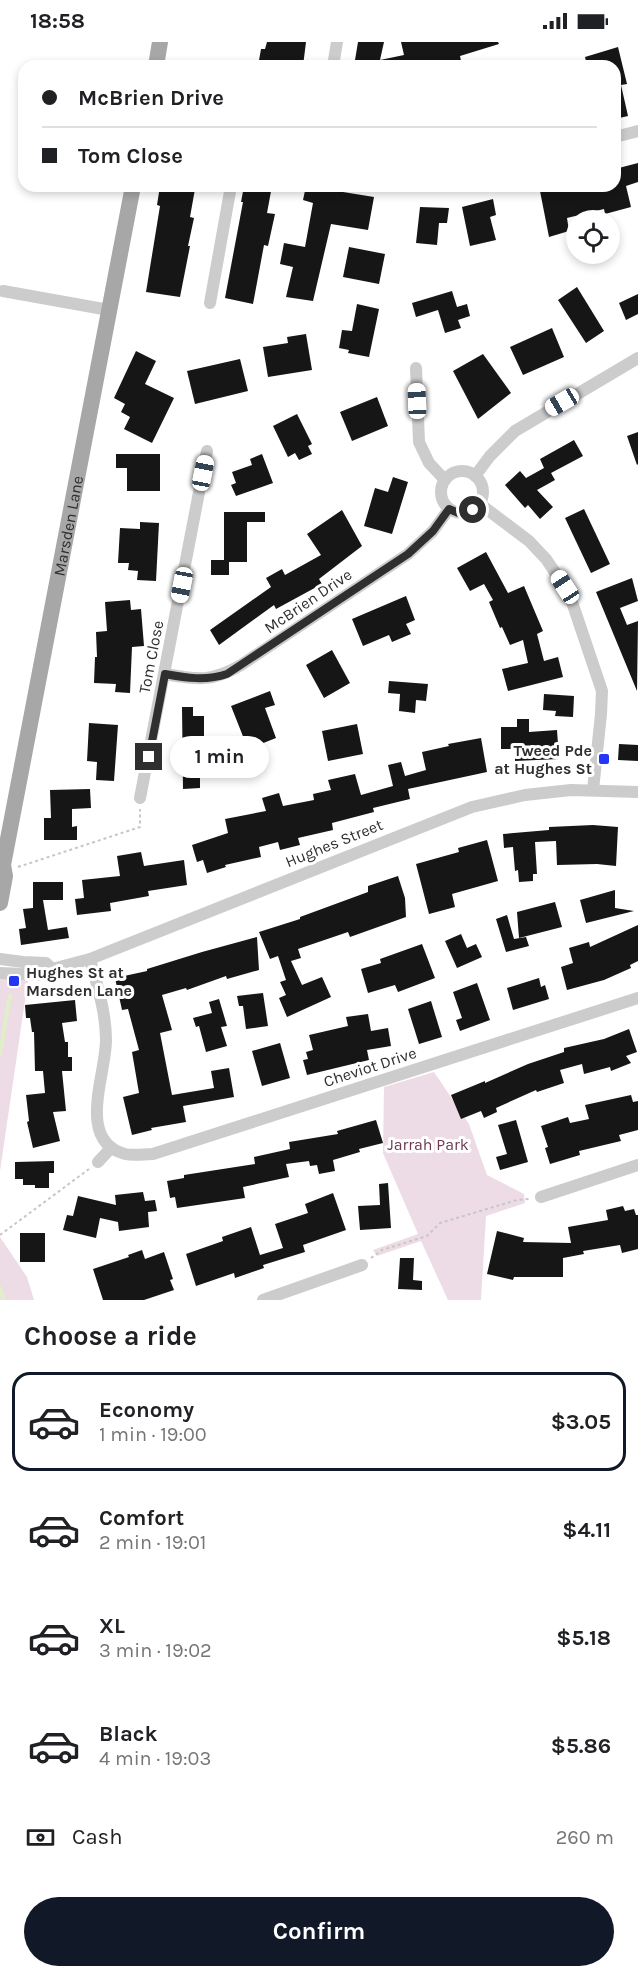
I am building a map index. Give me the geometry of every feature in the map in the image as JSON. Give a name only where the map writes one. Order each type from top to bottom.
[{"type":"main road","points":[[157,60],[160,42]]},
{"type":"main road","name":"Marsden Lane","points":[[0,903],[5,876],[1,867],[132,192]]},
{"type":"street","points":[[334,60],[337,42]]},
{"type":"street","points":[[621,135],[638,131]]},
{"type":"street","points":[[210,303],[230,192]]},
{"type":"street","points":[[3,291],[109,310]]},
{"type":"street","points":[[475,476],[489,456],[515,431],[638,358]]},
{"type":"street","points":[[416,368],[419,442],[429,463],[445,480]]},
{"type":"street","name":"Tom Close","points":[[141,798],[207,451]]},
{"type":"street","points":[[457,472],[466,472],[475,476],[483,489],[480,504],[465,513],[457,513],[449,509],[442,498],[441,488],[445,480],[457,472]]},
{"type":"street","points":[[480,504],[529,541],[546,559],[565,587],[573,605],[602,691],[592,790]]},
{"type":"street","name":"McBrien Drive","points":[[165,674],[186,678],[215,678],[242,665],[408,554],[433,531],[449,509]]},
{"type":"street","name":"Hughes Street","points":[[0,973],[45,975],[52,969],[90,959],[472,807],[525,795],[571,790],[638,792]]},
{"type":"street","name":"Hughes Street","points":[[0,959],[23,963],[46,963],[52,969]]},
{"type":"street","points":[[90,959],[105,1019],[106,1041],[96,1114],[104,1140],[111,1148],[98,1162]]},
{"type":"street","name":"Cheviot Drive","points":[[111,1148],[128,1155],[153,1154],[638,998]]},
{"type":"street","points":[[541,1197],[638,1165]]},
{"type":"street","points":[[262,1300],[362,1265]]},
{"type":"path","points":[[1,867],[20,868],[140,826],[141,798]]},
{"type":"path","points":[[0,1235],[98,1162]]},
{"type":"path","points":[[362,1265],[382,1250],[427,1236],[440,1223],[517,1200],[541,1197]]},
{"type":"green space","points":[[4,977],[28,980],[0,1171],[0,979]]},
{"type":"green space","name":"Jarrah Park","points":[[434,1072],[469,1124],[487,1175],[524,1194],[525,1203],[486,1216],[481,1300],[448,1300],[421,1241],[377,1256],[373,1250],[418,1234],[383,1153],[384,1087]]},
{"type":"green space","points":[[0,1237],[27,1277],[34,1300],[0,1300]]},
{"type":"building","points":[[267,42],[306,42],[304,60],[259,60],[261,49],[265,49]]},
{"type":"building","points":[[358,42],[384,42],[380,60],[355,60]]},
{"type":"building","points":[[401,42],[498,42],[499,44],[460,56],[461,60],[380,60],[404,55]]},
{"type":"building","points":[[618,47],[627,84],[621,85],[621,60],[586,60],[585,57]]},
{"type":"building","points":[[621,85],[628,116],[621,118]]},
{"type":"building","points":[[638,163],[638,182],[626,186],[631,207],[620,210],[566,210],[566,232],[549,237],[540,192],[621,192],[621,167]]},
{"type":"building","points":[[159,192],[194,192],[190,217],[194,218],[180,297],[146,292],[160,206],[157,205]]},
{"type":"building","points":[[243,192],[271,192],[267,213],[275,214],[268,246],[264,245],[253,304],[225,298],[243,202],[241,202]]},
{"type":"building","points":[[305,192],[343,192],[374,197],[368,230],[331,224],[313,301],[286,297],[293,267],[280,264],[284,243],[305,247],[313,203],[303,200]]},
{"type":"building","points":[[493,199],[496,215],[490,217],[496,240],[470,246],[462,207]]},
{"type":"building","points":[[420,207],[449,208],[447,223],[439,223],[437,245],[416,243]]},
{"type":"building","points":[[349,247],[385,254],[379,284],[343,277]]},
{"type":"building","points":[[577,287],[604,331],[586,343],[558,300]]},
{"type":"building","points":[[452,291],[457,307],[467,304],[470,316],[458,320],[461,328],[445,333],[438,310],[416,317],[412,303]]},
{"type":"building","points":[[638,294],[638,314],[626,320],[619,303]]},
{"type":"building","points":[[357,304],[379,309],[369,357],[348,353],[349,350],[339,348],[342,330],[352,331]]},
{"type":"building","points":[[552,328],[564,357],[523,375],[510,347]]},
{"type":"building","points":[[306,334],[312,370],[268,377],[263,347],[288,343],[287,337]]},
{"type":"building","points":[[136,351],[156,361],[145,384],[174,398],[152,443],[124,429],[130,417],[121,412],[125,404],[114,398]]},
{"type":"building","points":[[483,354],[511,393],[478,419],[453,371]]},
{"type":"building","points":[[240,359],[248,391],[195,404],[187,371]]},
{"type":"building","points":[[377,397],[388,426],[352,441],[340,412]]},
{"type":"building","points":[[297,414],[312,444],[308,446],[312,454],[299,460],[295,453],[288,457],[273,426]]},
{"type":"building","points":[[638,432],[638,464],[637,465],[627,436]]},
{"type":"building","points":[[574,440],[583,456],[551,473],[555,480],[537,490],[553,507],[540,519],[528,505],[525,508],[505,485],[520,471],[526,478],[544,468],[540,459]]},
{"type":"building","points":[[116,454],[160,454],[160,491],[127,491],[127,468],[116,468]]},
{"type":"building","points":[[262,454],[273,483],[236,496],[231,485],[236,483],[232,472],[252,465],[250,459]]},
{"type":"building","points":[[393,477],[408,482],[392,534],[364,526],[375,488],[388,492]]},
{"type":"building","points":[[584,509],[610,564],[591,573],[565,518]]},
{"type":"building","points":[[342,510],[362,546],[319,579],[322,584],[276,609],[274,605],[219,645],[210,630],[271,587],[266,578],[282,569],[285,575],[321,555],[307,534]]},
{"type":"building","points":[[224,512],[265,512],[265,522],[247,522],[247,562],[229,562],[229,575],[211,575],[211,560],[224,560]]},
{"type":"building","points":[[140,522],[159,523],[156,581],[137,580],[138,571],[128,570],[129,563],[118,563],[120,528],[140,529]]},
{"type":"building","points":[[486,552],[508,593],[524,586],[543,631],[537,634],[544,661],[558,657],[563,677],[508,691],[502,669],[528,663],[523,640],[510,645],[502,627],[500,628],[489,602],[493,600],[484,584],[470,591],[457,568]]},
{"type":"building","points":[[632,578],[638,601],[620,608],[627,625],[638,621],[637,691],[596,592]]},
{"type":"building","points":[[406,596],[415,620],[406,624],[411,634],[392,642],[389,635],[363,646],[352,619]]},
{"type":"building","points":[[130,600],[131,610],[141,609],[144,646],[132,647],[130,693],[115,692],[116,684],[94,683],[95,657],[97,657],[96,632],[107,631],[105,602]]},
{"type":"building","points":[[332,650],[350,683],[324,698],[306,665]]},
{"type":"building","points":[[389,681],[428,684],[426,701],[416,700],[415,713],[399,711],[400,694],[388,693]]},
{"type":"building","points":[[270,691],[275,705],[265,708],[276,738],[248,749],[231,706]]},
{"type":"building","points":[[544,694],[574,696],[573,717],[555,716],[556,711],[543,710]]},
{"type":"building","points":[[182,707],[193,707],[193,716],[204,716],[204,754],[200,754],[200,788],[183,789]]},
{"type":"building","points":[[517,719],[529,719],[529,732],[557,730],[559,759],[515,761],[515,749],[501,749],[501,727],[517,727]]},
{"type":"building","points":[[89,723],[118,725],[114,781],[96,780],[97,762],[87,761]]},
{"type":"building","points":[[357,724],[363,754],[328,761],[322,731]]},
{"type":"building","points":[[481,738],[487,772],[408,789],[410,799],[373,808],[374,812],[332,823],[333,830],[298,838],[300,845],[280,850],[278,842],[259,847],[261,857],[225,865],[226,867],[207,873],[203,860],[197,862],[192,845],[228,833],[225,819],[266,811],[262,798],[279,793],[283,806],[314,800],[313,794],[331,790],[328,780],[355,774],[361,795],[393,786],[388,765],[401,762],[405,776],[426,770],[422,752]]},
{"type":"building","points":[[619,744],[638,745],[638,761],[618,760]]},
{"type":"building","points":[[90,789],[91,808],[72,809],[72,827],[77,826],[77,840],[44,840],[44,818],[51,818],[50,790]]},
{"type":"building","points":[[593,825],[618,827],[616,866],[557,865],[556,841],[535,842],[537,874],[533,874],[533,881],[519,882],[518,870],[515,871],[513,847],[504,848],[503,834],[549,830],[549,827]]},
{"type":"building","points":[[487,840],[498,881],[452,894],[455,907],[429,914],[416,864],[459,852],[458,848]]},
{"type":"building","points":[[141,852],[144,866],[184,860],[187,885],[148,891],[149,896],[110,903],[111,911],[77,915],[75,899],[84,898],[82,880],[120,876],[117,856]]},
{"type":"building","points":[[398,876],[405,898],[406,917],[350,937],[348,932],[298,949],[301,958],[291,961],[302,985],[322,977],[331,997],[287,1017],[279,998],[286,995],[280,982],[286,980],[278,956],[270,959],[259,932],[300,919],[300,917],[368,892],[368,886]]},
{"type":"building","points":[[33,882],[63,882],[63,900],[43,900],[48,930],[67,927],[69,938],[21,945],[19,929],[26,928],[23,909],[33,908]]},
{"type":"building","points":[[615,890],[615,908],[634,911],[586,923],[580,900]]},
{"type":"building","points":[[555,902],[562,927],[519,938],[517,912]]},
{"type":"building","points":[[507,915],[514,939],[526,937],[529,946],[506,952],[496,919]]},
{"type":"building","points":[[638,925],[638,961],[630,965],[631,968],[604,980],[567,990],[561,967],[573,963],[569,948],[589,942],[590,947]]},
{"type":"building","points":[[461,934],[467,948],[476,944],[482,957],[457,968],[445,941]]},
{"type":"building","points":[[257,937],[259,970],[227,979],[226,976],[187,990],[186,988],[162,995],[172,1030],[160,1033],[172,1095],[214,1088],[211,1071],[229,1068],[234,1097],[183,1106],[186,1122],[151,1128],[152,1130],[132,1135],[123,1097],[139,1093],[132,1052],[139,1050],[128,1009],[122,1010],[115,978],[147,971],[147,969],[202,952]]},
{"type":"building","points":[[422,944],[435,978],[398,992],[395,985],[368,993],[361,969],[381,963],[380,959]]},
{"type":"building","points":[[539,978],[541,987],[545,985],[549,999],[513,1010],[507,988]]},
{"type":"building","points":[[477,983],[490,1020],[460,1031],[456,1020],[462,1018],[453,992]]},
{"type":"building","points":[[263,993],[268,1026],[246,1029],[243,1006],[239,1006],[237,996]]},
{"type":"building","points":[[219,999],[227,1026],[221,1027],[227,1046],[206,1052],[199,1026],[196,1027],[193,1018],[212,1013],[209,1002]]},
{"type":"building","points":[[75,1000],[77,1021],[62,1023],[65,1042],[68,1042],[68,1057],[72,1057],[72,1071],[62,1071],[66,1111],[53,1112],[60,1141],[33,1148],[27,1122],[29,1121],[26,1095],[45,1093],[43,1071],[35,1071],[34,1032],[32,1032],[30,1018],[26,1018],[25,1005]]},
{"type":"building","points":[[431,1001],[442,1037],[419,1044],[408,1009]]},
{"type":"building","points":[[368,1014],[371,1031],[388,1028],[391,1046],[367,1050],[369,1060],[307,1075],[303,1060],[308,1059],[306,1052],[313,1050],[309,1035],[348,1026],[346,1017]]},
{"type":"building","points":[[629,1029],[637,1052],[626,1056],[631,1063],[611,1071],[610,1067],[584,1074],[582,1064],[560,1070],[564,1083],[537,1092],[536,1090],[496,1108],[497,1112],[484,1118],[481,1111],[461,1119],[451,1095],[564,1052],[564,1048],[604,1039]]},
{"type":"building","points":[[280,1043],[290,1078],[262,1086],[252,1051]]},
{"type":"building","points":[[631,1095],[633,1102],[638,1101],[638,1130],[619,1135],[621,1141],[579,1151],[580,1155],[550,1164],[545,1148],[548,1147],[541,1126],[568,1117],[570,1123],[589,1119],[585,1105]]},
{"type":"building","points":[[376,1120],[383,1143],[359,1149],[360,1152],[333,1160],[335,1171],[319,1174],[317,1165],[310,1166],[309,1161],[286,1164],[289,1177],[243,1187],[245,1198],[177,1208],[175,1197],[170,1198],[167,1181],[184,1178],[184,1175],[255,1164],[254,1157],[290,1149],[289,1142],[338,1134],[337,1131]]},
{"type":"building","points":[[516,1120],[528,1162],[500,1170],[496,1157],[507,1154],[498,1125]]},
{"type":"building","points":[[54,1161],[54,1173],[49,1173],[49,1188],[23,1185],[23,1179],[15,1179],[15,1162]]},
{"type":"building","points":[[388,1183],[391,1228],[360,1230],[358,1206],[380,1205],[379,1184]]},
{"type":"building","points":[[143,1192],[145,1201],[155,1200],[157,1211],[148,1212],[149,1227],[119,1231],[118,1222],[100,1218],[96,1238],[63,1230],[67,1215],[73,1216],[78,1196],[116,1205],[115,1195]]},
{"type":"building","points":[[333,1193],[346,1230],[303,1245],[305,1252],[263,1265],[264,1268],[235,1278],[234,1273],[196,1286],[186,1254],[223,1241],[222,1237],[251,1227],[260,1255],[283,1248],[275,1224],[308,1213],[305,1204]]},
{"type":"building","points":[[623,1206],[625,1211],[634,1209],[638,1215],[638,1249],[622,1253],[620,1245],[583,1251],[584,1254],[563,1258],[563,1277],[514,1277],[513,1280],[487,1274],[497,1231],[524,1238],[523,1242],[571,1243],[568,1227],[608,1220],[606,1210]]},
{"type":"building","points":[[20,1233],[45,1233],[45,1262],[20,1262]]},
{"type":"building","points":[[142,1250],[145,1259],[164,1252],[173,1279],[170,1280],[174,1290],[144,1300],[103,1300],[93,1269],[129,1257],[128,1255]]},
{"type":"building","points":[[400,1258],[414,1258],[413,1280],[422,1281],[422,1290],[398,1289]]},
{"type":"waterway","points":[[0,1054],[10,995]]},
{"type":"waterway","points":[[0,1288],[4,1300]]},
{"type":"place","name":"Tweed Pde at Hughes St","points":[[604,759]]},
{"type":"place","name":"Hughes St at Marsden Lane","points":[[14,981]]},
{"type":"route","points":[[149,757],[165,674],[201,679],[227,674],[408,554],[426,539],[449,509],[461,514],[473,510]]}]
